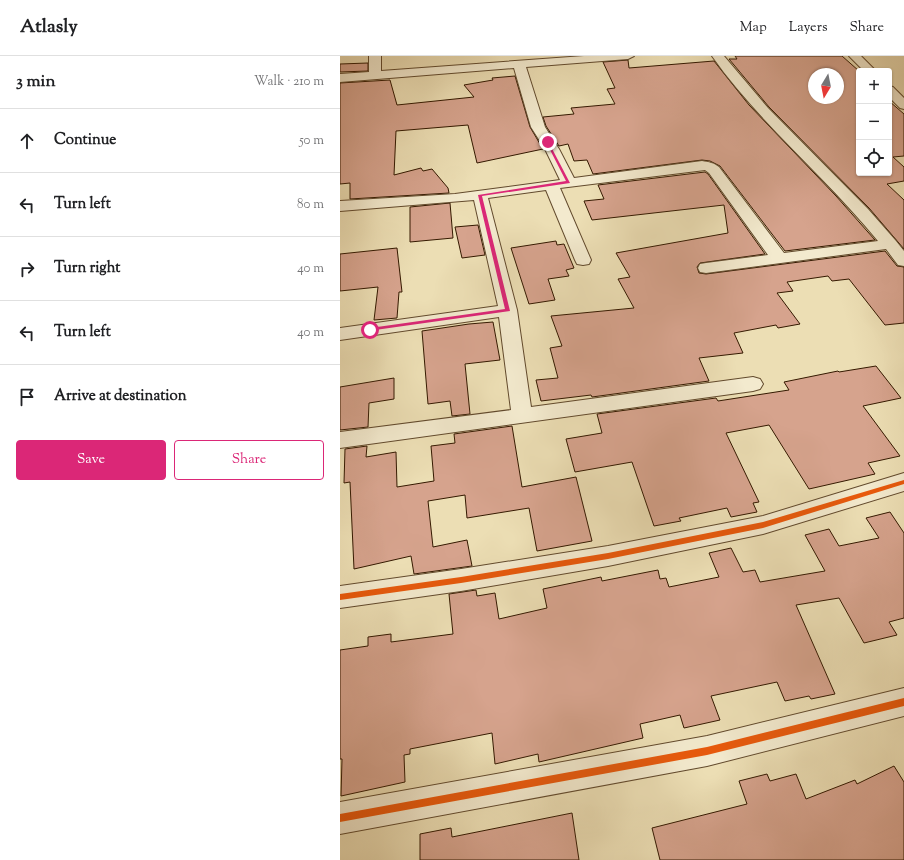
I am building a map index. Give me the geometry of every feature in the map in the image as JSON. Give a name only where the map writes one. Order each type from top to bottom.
[{"type":"street","points":[[375,56],[375,76]]},
{"type":"street","points":[[340,78],[628,56]]},
{"type":"street","points":[[718,56],[764,110],[863,212],[904,260]]},
{"type":"street","points":[[855,56],[867,68]]},
{"type":"street","points":[[519,64],[538,128],[552,149],[569,182]]},
{"type":"street","points":[[892,93],[902,102]]},
{"type":"street","points":[[340,206],[480,195],[702,165],[709,166],[714,170],[779,258]]},
{"type":"street","points":[[551,185],[583,260]]},
{"type":"street","points":[[480,195],[508,310],[522,415]]},
{"type":"street","points":[[706,268],[890,244]]},
{"type":"street","points":[[340,334],[508,310]]},
{"type":"street","points":[[340,440],[753,384]]},
{"type":"street","points":[[340,597],[461,580],[608,556],[763,525],[904,482]]},
{"type":"street","points":[[340,818],[707,751],[904,702]]},
{"type":"building","points":[[735,56],[842,56],[856,68],[856,176],[892,176],[892,104],[904,114],[904,156],[893,157],[904,167],[904,181],[887,184],[904,200],[904,249],[869,208],[769,107],[729,59],[737,59]]},
{"type":"building","points":[[628,60],[629,68],[714,61],[749,105],[836,196],[875,240],[785,251],[720,166],[710,161],[702,160],[593,174],[587,160],[574,161],[568,144],[559,146],[546,126],[543,117],[574,114],[571,108],[615,104],[607,89],[615,88],[603,62]]},
{"type":"building","points":[[368,63],[368,71],[340,72],[340,64]]},
{"type":"building","points":[[515,76],[530,127],[543,149],[477,163],[468,125],[396,131],[394,175],[421,168],[423,171],[432,169],[448,188],[449,193],[350,199],[350,183],[340,184],[340,83],[390,80],[397,105],[474,97],[464,85],[493,80],[492,78]]},
{"type":"building","points":[[705,172],[708,174],[765,254],[700,263],[697,267],[699,273],[706,274],[885,251],[897,266],[904,267],[904,323],[885,325],[849,279],[832,281],[828,276],[787,282],[793,291],[777,293],[800,324],[778,328],[776,325],[734,333],[743,353],[699,358],[709,381],[592,397],[591,395],[541,401],[536,380],[558,378],[550,348],[562,346],[551,316],[634,308],[618,279],[630,277],[616,253],[728,233],[724,205],[592,220],[584,201],[604,199],[598,185]]},
{"type":"building","points":[[450,203],[453,238],[410,242],[410,207]]},
{"type":"building","points":[[478,225],[485,255],[462,258],[455,227]]},
{"type":"building","points":[[556,241],[557,245],[564,244],[574,268],[566,270],[569,276],[548,279],[555,300],[529,304],[511,248]]},
{"type":"building","points":[[397,248],[402,292],[399,292],[397,318],[374,320],[378,287],[340,291],[340,254]]},
{"type":"building","points":[[493,322],[500,360],[465,364],[470,414],[452,416],[450,401],[428,404],[422,331]]},
{"type":"building","points":[[876,366],[901,398],[863,406],[900,456],[868,463],[875,474],[809,489],[769,425],[726,433],[759,502],[753,503],[757,512],[731,517],[727,508],[679,518],[681,521],[654,526],[632,462],[575,472],[566,439],[602,433],[597,414],[716,398],[718,401],[789,390],[784,382],[838,371]]},
{"type":"building","points":[[394,378],[394,399],[369,403],[368,427],[340,430],[340,387]]},
{"type":"building","points":[[512,426],[522,487],[576,477],[592,541],[537,551],[529,508],[467,518],[465,495],[428,501],[433,547],[467,540],[472,566],[414,574],[411,556],[354,569],[350,482],[344,483],[345,449],[367,446],[366,457],[396,452],[397,487],[434,481],[431,446],[455,443],[454,434]]},
{"type":"building","points":[[890,512],[904,533],[904,618],[889,622],[897,635],[864,643],[839,598],[796,605],[835,694],[811,699],[809,696],[785,701],[777,682],[711,696],[720,720],[684,728],[680,715],[640,724],[643,738],[539,762],[538,754],[495,764],[492,733],[410,749],[410,754],[404,755],[405,782],[341,796],[342,759],[340,759],[340,650],[368,646],[368,637],[391,634],[391,642],[453,634],[449,594],[476,590],[477,596],[495,593],[499,619],[547,608],[543,589],[601,577],[602,581],[658,570],[660,579],[666,578],[669,587],[719,577],[709,553],[731,548],[743,572],[755,570],[760,582],[825,571],[805,535],[829,529],[839,546],[879,538],[866,518]]},
{"type":"building","points":[[894,766],[904,782],[904,860],[660,860],[652,828],[747,804],[739,781],[767,774],[770,781],[796,774],[806,799],[855,780],[857,784]]},
{"type":"building","points":[[572,813],[579,860],[420,860],[420,834],[451,828],[452,837]]},
{"type":"cycle path","points":[[340,597],[461,580],[608,556],[763,525],[904,482]]},
{"type":"cycle path","points":[[340,818],[707,751],[904,702]]},
{"type":"route","points":[[370,330],[508,310],[480,195],[569,182],[548,142]]}]
